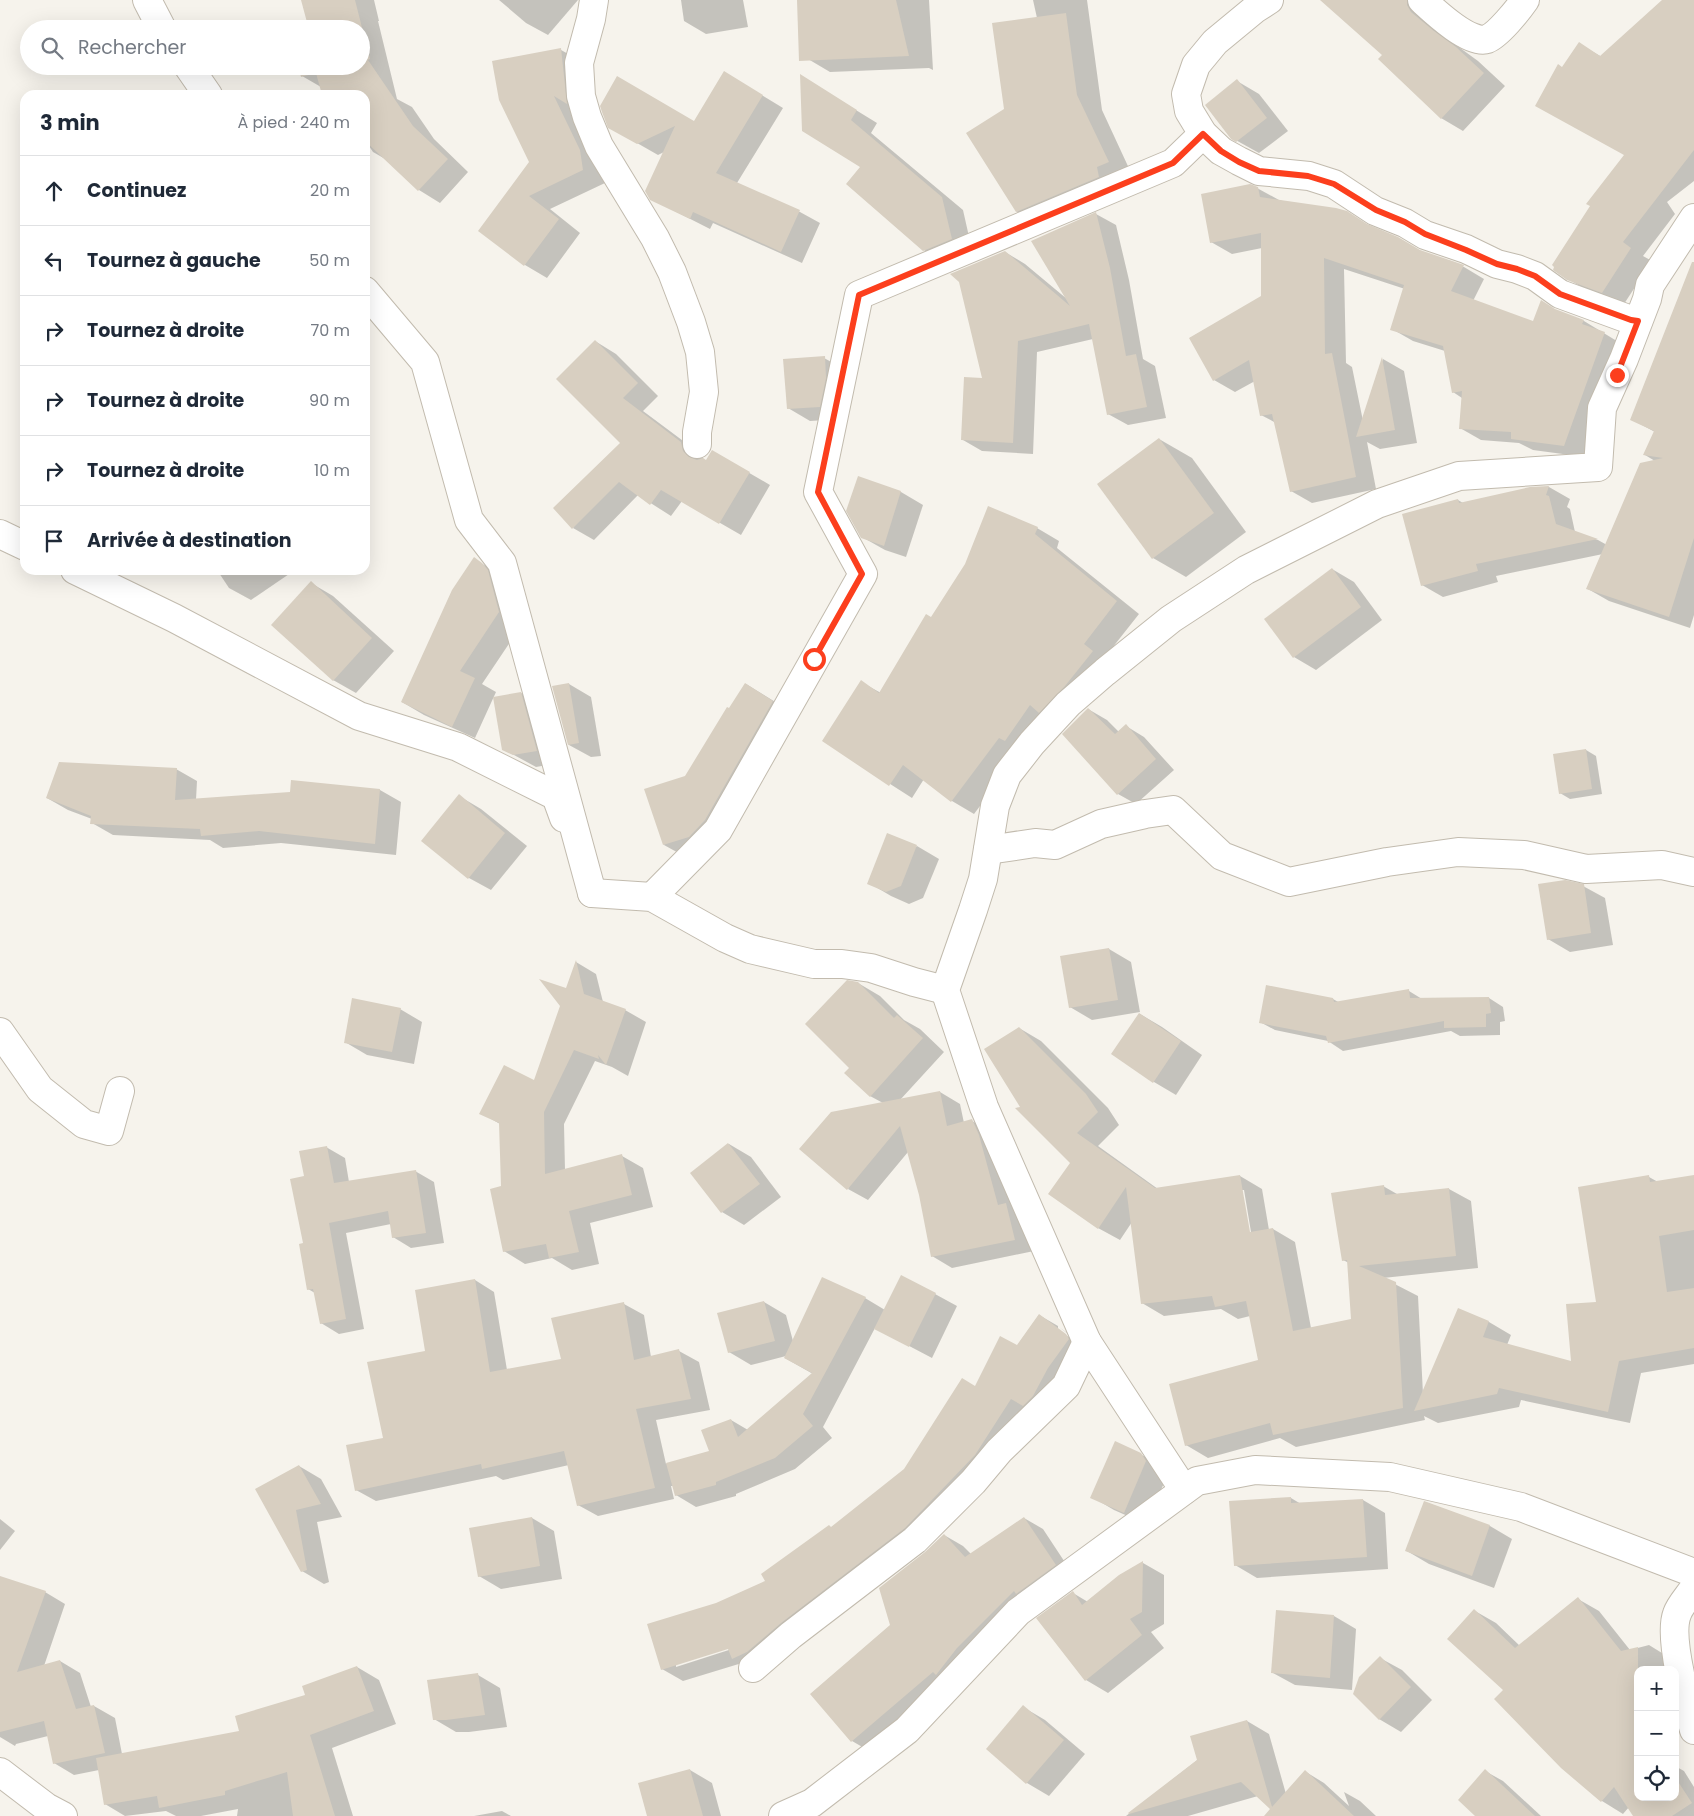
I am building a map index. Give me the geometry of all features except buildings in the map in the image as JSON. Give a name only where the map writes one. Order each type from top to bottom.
[{"type":"street","points":[[147,0],[157,20]]},
{"type":"street","points":[[594,0],[579,63],[581,96],[599,146],[655,238],[672,272],[691,322],[700,352],[704,392],[697,432],[697,444]]},
{"type":"street","points":[[1269,0],[1215,42],[1196,65],[1186,94],[1189,111],[1203,134],[1221,151],[1259,171],[1308,176],[1334,184],[1376,210],[1405,222],[1425,234],[1497,264],[1535,276],[1560,294],[1638,321]]},
{"type":"street","points":[[1422,0],[1461,32],[1481,40],[1488,39],[1514,15],[1525,0]]},
{"type":"street","points":[[194,75],[205,90]]},
{"type":"street","points":[[652,897],[718,830],[862,574],[818,492],[859,295],[1173,163],[1203,134]]},
{"type":"street","points":[[1184,1490],[1087,1342],[984,1106],[945,990],[983,879],[995,806],[1007,775],[1032,743],[1068,704],[1112,666],[1171,619],[1246,570],[1377,504],[1459,476],[1598,467],[1602,408],[1624,358],[1647,299],[1650,285],[1694,218]]},
{"type":"street","points":[[370,297],[425,362],[469,520],[502,563],[592,893]]},
{"type":"street","points":[[0,534],[20,544]]},
{"type":"street","points":[[85,575],[174,618],[358,716],[458,747],[556,796],[592,893]]},
{"type":"street","points":[[988,850],[1035,843],[1055,845],[1101,824],[1173,810],[1222,856],[1289,882],[1388,862],[1458,852],[1524,855],[1586,869],[1662,865],[1694,872]]},
{"type":"street","points":[[592,893],[652,897],[725,938],[750,949],[814,964],[842,964],[871,968],[945,990]]},
{"type":"street","points":[[0,1032],[40,1089],[84,1124],[109,1131],[120,1091]]},
{"type":"street","points":[[753,1668],[791,1635],[915,1540],[973,1482],[999,1451],[1066,1386],[1087,1342]]},
{"type":"street","points":[[783,1816],[812,1803],[907,1730],[1018,1612],[1197,1481],[1255,1470],[1390,1477],[1521,1507],[1694,1572]]},
{"type":"street","points":[[1694,1588],[1677,1614],[1674,1630],[1680,1670],[1694,1730]]},
{"type":"street","points":[[0,1772],[46,1807],[63,1816]]},
{"type":"route","points":[[814,659],[862,574],[818,492],[859,295],[1173,163],[1203,134],[1221,151],[1259,171],[1308,176],[1334,184],[1376,210],[1405,222],[1425,234],[1497,264],[1535,276],[1560,294],[1638,321],[1617,375]]}]
